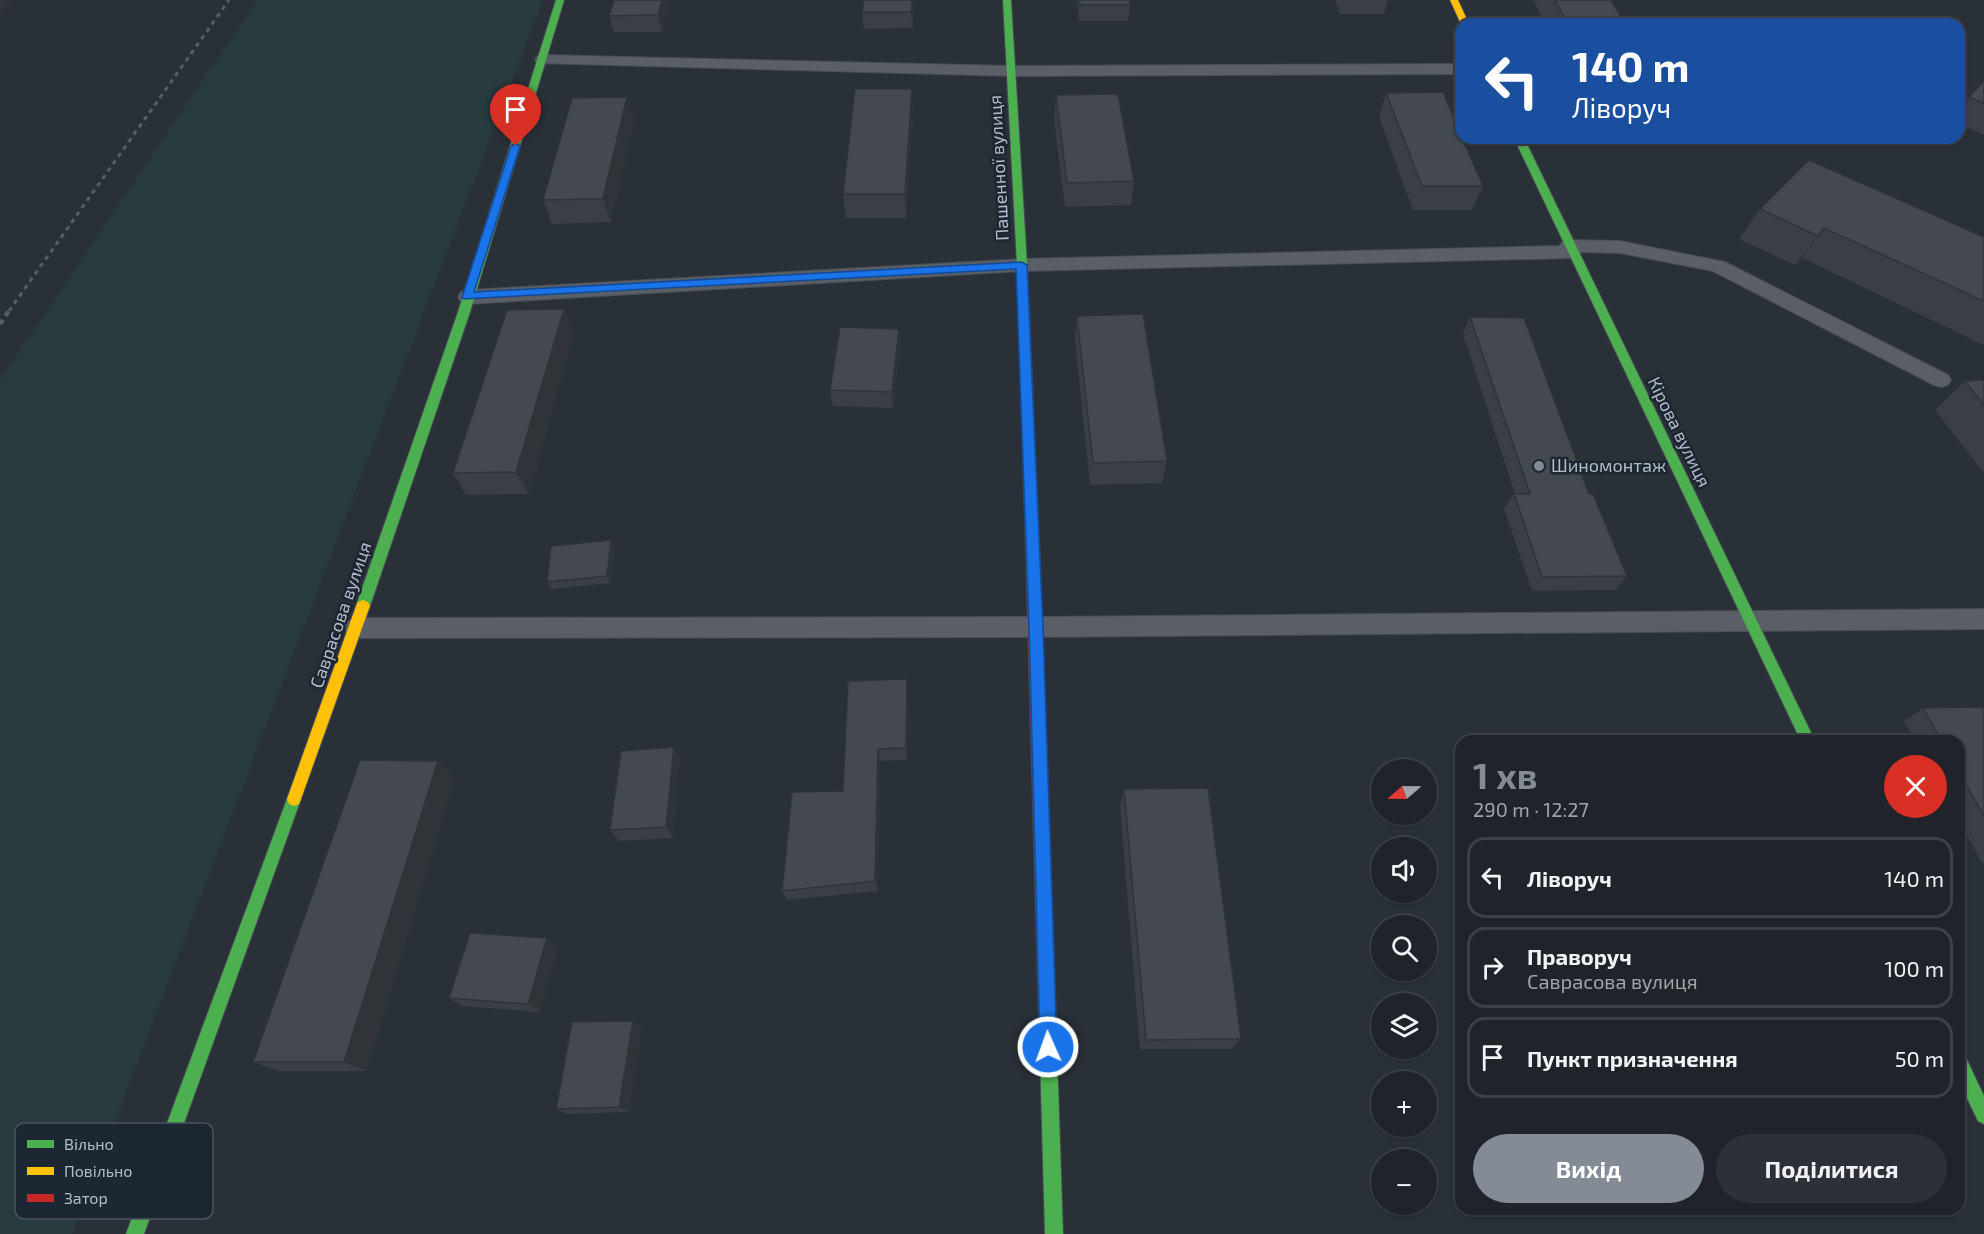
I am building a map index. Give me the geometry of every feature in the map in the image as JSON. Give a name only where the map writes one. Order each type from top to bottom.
[{"type":"street","name":"Саврасова вулиця","points":[[176,1123],[357,628],[468,297],[560,0]]},
{"type":"street","name":"Пашенної вулиця","points":[[1007,0],[1022,265],[1036,627],[1054,1234]]},
{"type":"street","points":[[1454,0],[1462,18]]},
{"type":"street","name":"Кірова вулиця","points":[[1522,144],[1570,249],[1805,735]]},
{"type":"street","points":[[1965,1075],[1984,1115]]},
{"type":"street","name":"Саврасова вулиця","points":[[135,1234],[140,1219]]},
{"type":"lane","points":[[543,60],[1012,71],[1455,69]]},
{"type":"lane","points":[[468,297],[1022,265],[1620,247],[1718,266],[1941,380]]},
{"type":"lane","points":[[357,628],[1036,627],[1984,619]]},
{"type":"green space","points":[[257,0],[543,0],[114,1123],[15,1123],[15,1219],[78,1219],[72,1234],[0,1234],[0,380]]},
{"type":"building","points":[[614,0],[662,0],[658,15],[609,16]]},
{"type":"building","points":[[864,0],[912,0],[911,12],[862,12]]},
{"type":"building","points":[[1079,0],[1130,0],[1130,5],[1080,5]]},
{"type":"building","points":[[1555,0],[1611,0],[1622,18],[1565,18]]},
{"type":"building","points":[[1984,81],[1984,103],[1969,97]]},
{"type":"building","points":[[855,89],[912,89],[905,194],[843,194]]},
{"type":"building","points":[[1443,92],[1455,121],[1455,144],[1465,144],[1483,186],[1422,186],[1386,93]]},
{"type":"building","points":[[1118,94],[1134,181],[1067,183],[1056,95]]},
{"type":"building","points":[[627,97],[603,199],[543,200],[572,98]]},
{"type":"building","points":[[1809,160],[1984,237],[1984,301],[1824,228],[1818,236],[1760,209]]},
{"type":"building","points":[[564,309],[516,472],[453,473],[507,310]]},
{"type":"building","points":[[1143,314],[1167,461],[1093,463],[1077,316]]},
{"type":"building","points":[[1470,317],[1524,318],[1589,494],[1593,494],[1627,576],[1542,577],[1514,494],[1530,494]]},
{"type":"building","points":[[840,327],[899,329],[892,392],[830,390]]},
{"type":"building","points":[[1984,380],[1984,405],[1965,381]]},
{"type":"building","points":[[611,540],[607,576],[547,582],[551,546]]},
{"type":"building","points":[[907,679],[906,748],[878,749],[875,881],[782,891],[792,792],[843,791],[848,681]]},
{"type":"building","points":[[1984,707],[1984,816],[1965,783],[1965,735],[1939,735],[1923,708]]},
{"type":"building","points":[[674,747],[666,827],[610,830],[621,751]]},
{"type":"building","points":[[360,760],[438,761],[344,1062],[253,1062]]},
{"type":"building","points":[[1208,788],[1241,1039],[1146,1040],[1124,789]]},
{"type":"building","points":[[470,933],[547,938],[528,1004],[449,998]]},
{"type":"building","points":[[633,1021],[619,1107],[556,1109],[572,1022]]},
{"type":"railway","points":[[9,311],[229,0]]},
{"type":"railway","points":[[0,324],[10,309]]},
{"type":"traffic: fast","points":[[363,606],[464,312],[560,0]]},
{"type":"traffic: fast","points":[[1007,0],[1022,265],[1034,586]]},
{"type":"traffic: fast","points":[[1522,144],[1805,735]]},
{"type":"traffic: fast","points":[[176,1123],[294,799]]},
{"type":"traffic: fast","points":[[1042,841],[1054,1234]]},
{"type":"traffic: fast","points":[[1965,1075],[1984,1115]]},
{"type":"traffic: fast","points":[[135,1234],[140,1219]]},
{"type":"traffic: slow","points":[[1454,0],[1462,18]]},
{"type":"traffic: slow","points":[[294,799],[363,606]]},
{"type":"traffic: jam","points":[[1034,586],[1042,841]]},
{"type":"place","name":"Шиномонтаж","points":[[1539,466]]},
{"type":"route","points":[[516,146],[468,297],[1022,265],[1036,627],[1048,1047]]}]
